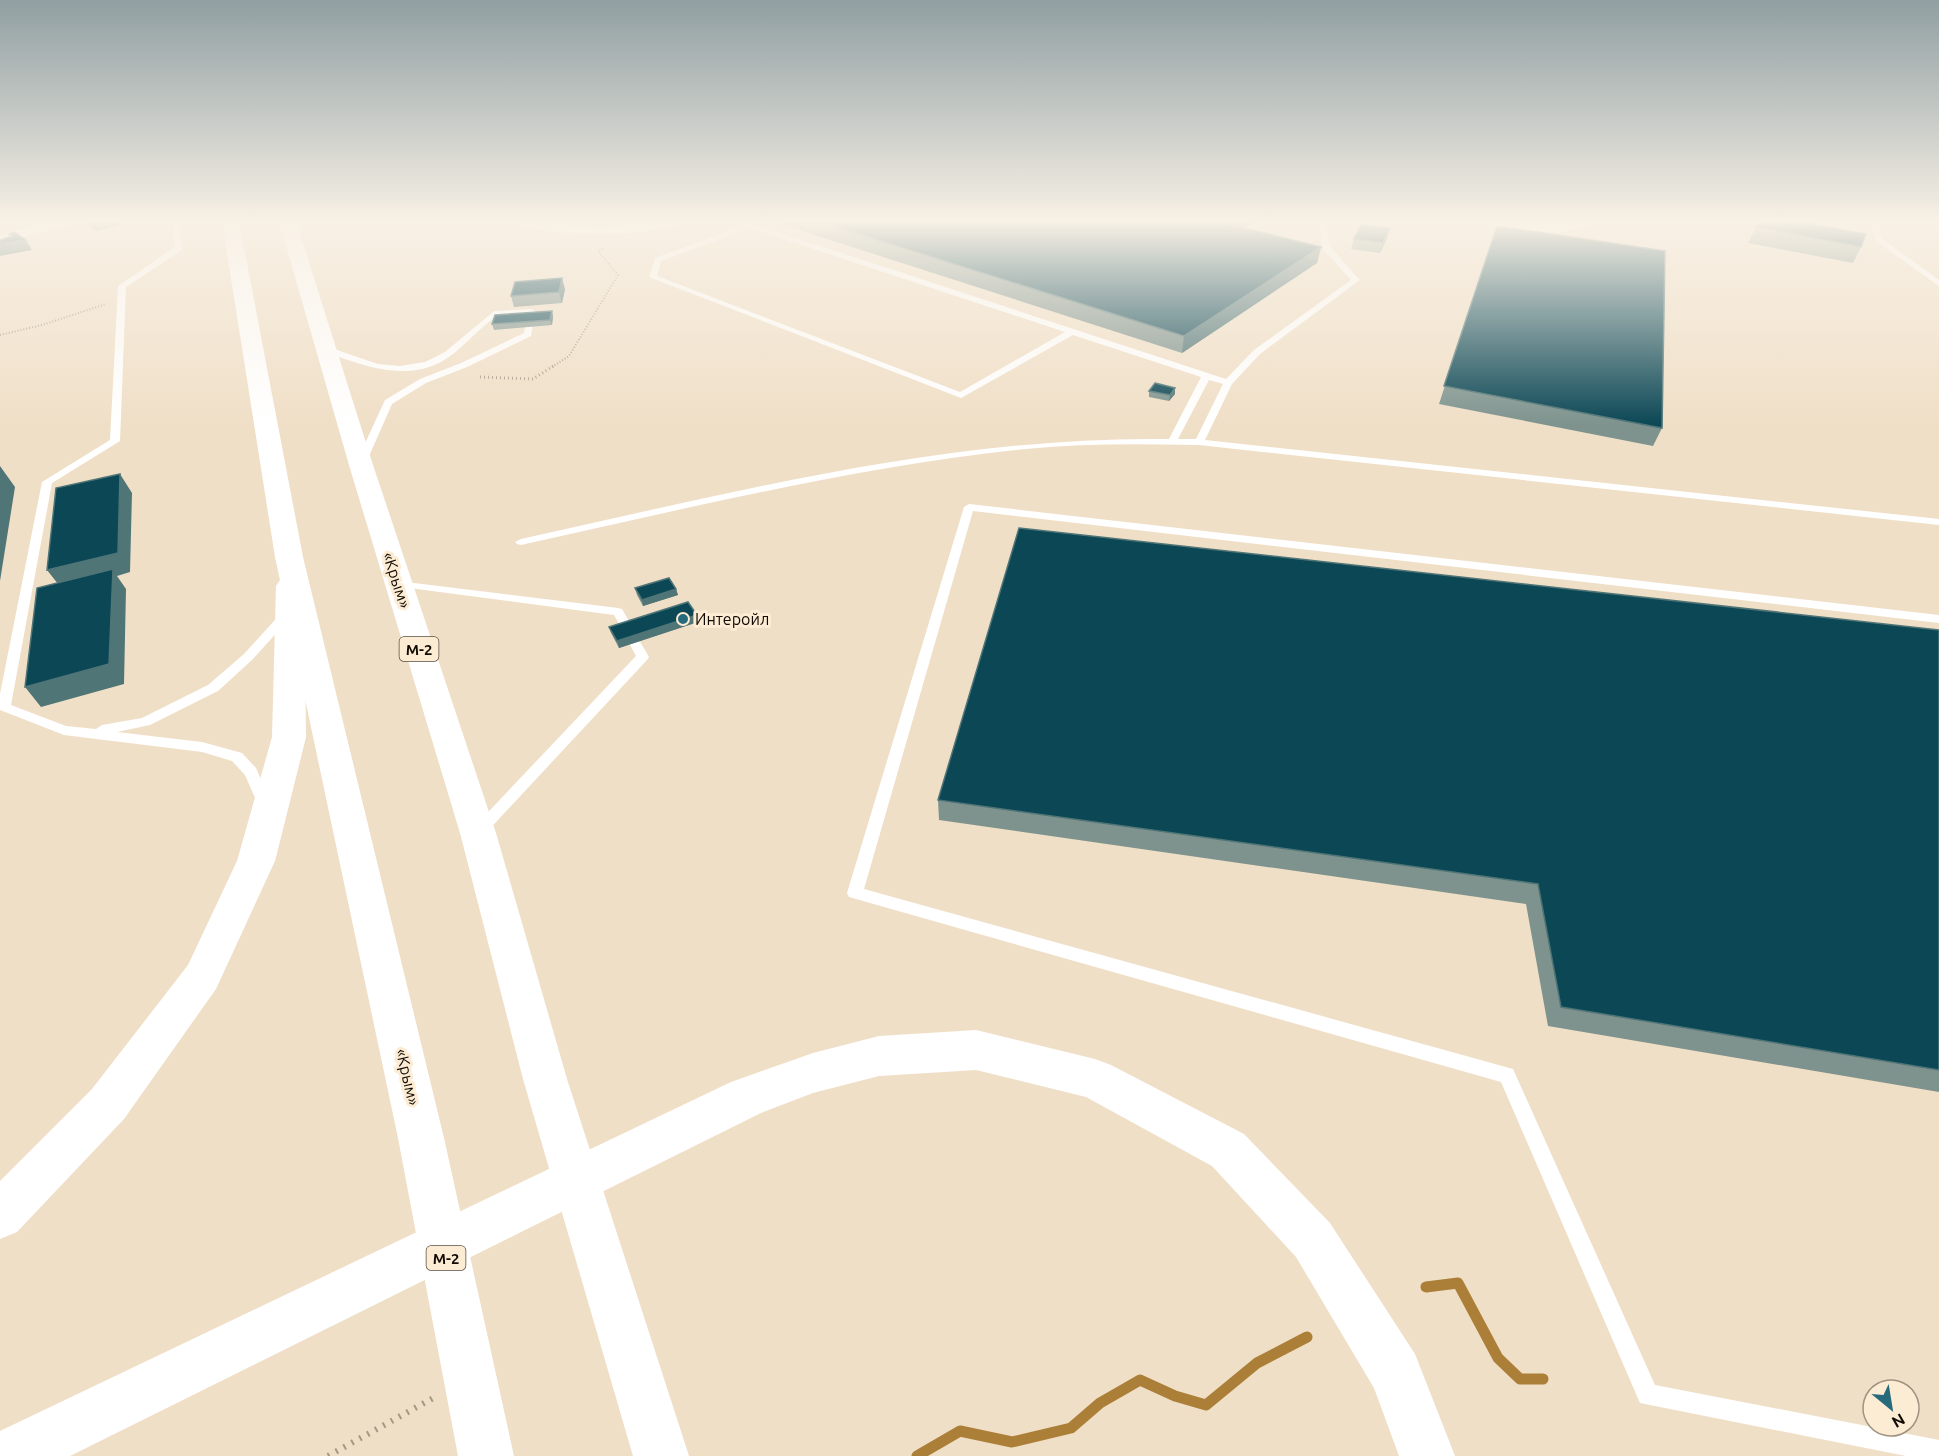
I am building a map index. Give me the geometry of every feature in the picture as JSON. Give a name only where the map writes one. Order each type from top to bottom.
[{"type":"main road","name":"«Крым»","points":[[243,289],[289,557],[422,1138],[470,1378]]},
{"type":"main road","name":"«Крым»","points":[[307,289],[478,833],[545,1079],[661,1456]]},
{"type":"main road","points":[[0,1215],[108,1104],[202,977],[255,861],[289,737],[289,557]]},
{"type":"main road","points":[[10,1456],[747,1097],[813,1073],[879,1056],[976,1050],[1095,1079],[1228,1150],[1313,1240],[1396,1373],[1427,1456]]},
{"type":"main road","name":"М-2","points":[[470,1378],[486,1456]]},
{"type":"lane","points":[[121,289],[119,298],[115,441],[46,482],[3,707],[64,730],[202,747],[237,758],[251,772],[268,812]]},
{"type":"lane","points":[[684,289],[961,395],[1072,332]]},
{"type":"lane","points":[[943,289],[1228,383]]},
{"type":"lane","points":[[1199,442],[1228,383],[1257,352],[1344,289]]},
{"type":"lane","points":[[325,349],[377,367],[400,369],[418,366],[448,354],[497,313],[531,311],[528,334],[464,365],[423,381],[388,402],[361,465]]},
{"type":"lane","points":[[1173,440],[1206,376]]},
{"type":"lane","points":[[521,542],[895,462],[1035,445],[1173,440],[1939,522]]},
{"type":"lane","points":[[1939,619],[969,507],[855,893],[1507,1075],[1648,1395],[1939,1451]]},
{"type":"lane","points":[[398,584],[618,612],[627,628]]},
{"type":"lane","points":[[89,733],[145,722],[213,688],[248,657],[290,611]]},
{"type":"lane","points":[[478,833],[643,657],[635,643]]},
{"type":"path","points":[[464,365],[470,376],[533,380],[569,356],[610,289]]},
{"type":"path","points":[[0,335],[42,325],[119,298]]},
{"type":"path","points":[[328,1456],[470,1378]]},
{"type":"building","points":[[513,289],[560,289],[559,292],[511,296]]},
{"type":"building","points":[[1034,289],[1256,289],[1184,336]]},
{"type":"building","points":[[1476,289],[1664,289],[1662,428],[1444,386]]},
{"type":"building","points":[[552,311],[550,320],[492,324],[495,315]]},
{"type":"building","points":[[1155,383],[1175,388],[1170,395],[1149,391]]},
{"type":"building","points":[[120,474],[118,553],[47,570],[56,488]]},
{"type":"building","points":[[1019,528],[1939,630],[1939,1070],[1561,1007],[1538,884],[938,800]]},
{"type":"building","points":[[113,569],[109,664],[25,687],[37,588]]},
{"type":"building","points":[[669,578],[676,589],[642,600],[635,588]]},
{"type":"building","points":[[688,602],[697,615],[617,641],[609,627]]},
{"type":"waterway","points":[[1426,1287],[1458,1283],[1498,1358],[1520,1379],[1543,1379]]},
{"type":"waterway","points":[[917,1456],[960,1431],[1012,1442],[1071,1428],[1100,1403],[1140,1380],[1175,1396],[1206,1405],[1257,1363],[1307,1337]]},
{"type":"place","name":"Интеройл","points":[[683,619]]}]
